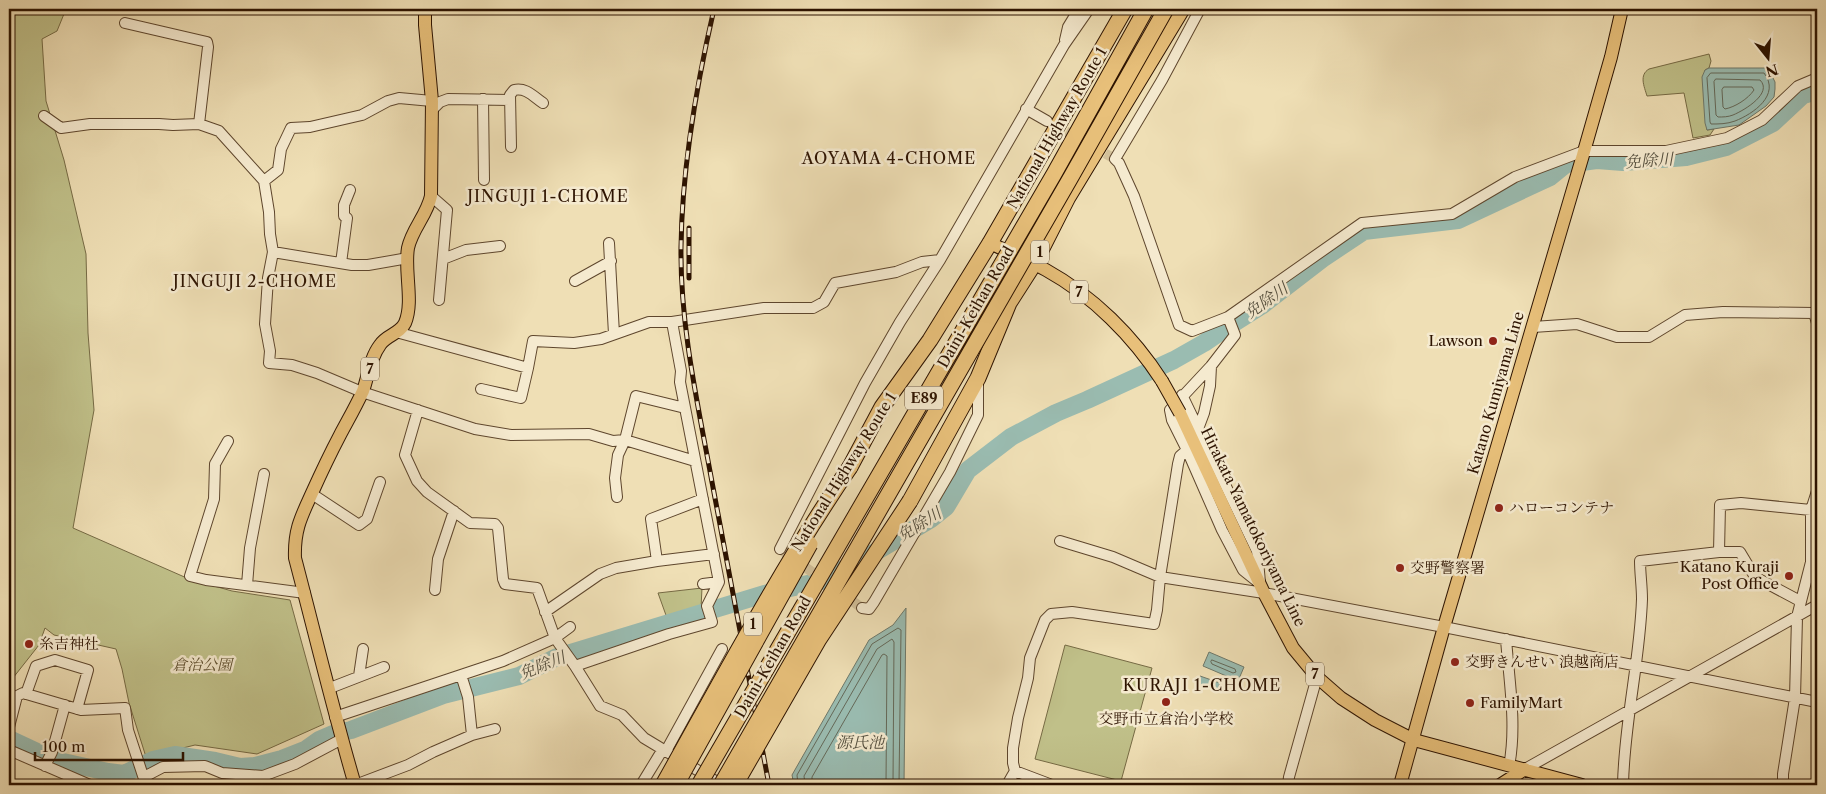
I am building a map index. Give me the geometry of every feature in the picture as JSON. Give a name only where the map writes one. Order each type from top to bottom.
[{"type":"highway","name":"National Highway Route 1","points":[[663,785],[782,573],[850,467],[882,407],[930,340],[990,243],[1125,9]]},
{"type":"highway","name":"Daini-Keihan Road","points":[[699,785],[1054,174],[1146,9]]},
{"type":"highway","name":"Daini-Keihan Road","points":[[721,785],[1166,9]]},
{"type":"highway","name":"1","points":[[744,785],[910,501],[978,378],[1009,303],[1034,264],[1068,197],[1182,9]]},
{"type":"highway","points":[[677,785],[788,586],[850,467]]},
{"type":"highway","points":[[735,785],[819,639],[910,501]]},
{"type":"main road","name":"7","points":[[355,785],[339,730],[296,558],[295,545],[297,527],[325,465],[362,392],[379,346],[386,338],[401,329],[406,321],[408,258],[411,238],[428,208],[431,196],[432,106],[424,25],[425,9]]},
{"type":"main road","name":"Katano Kumiyama Line","points":[[1400,785],[1444,627],[1584,153],[1611,57],[1622,9]]},
{"type":"main road","name":"Hirakata Yamatokoriyama Line","points":[[990,243],[1046,270],[1086,297],[1128,336],[1156,373],[1180,413],[1262,588],[1293,648],[1317,677],[1341,698],[1375,720],[1414,740],[1582,785]]},
{"type":"main road","points":[[1505,784],[1525,769]]},
{"type":"street","points":[[1064,46],[1068,27],[1079,9]]},
{"type":"street","points":[[780,549],[865,383],[900,322],[940,260],[1026,109],[1089,9]]},
{"type":"street","points":[[1200,9],[1115,159],[1119,163],[1134,196],[1179,325],[1192,331],[1228,316],[1362,223],[1452,214],[1515,177],[1584,153],[1666,151],[1727,138],[1762,120],[1798,86],[1817,78]]},
{"type":"street","points":[[125,23],[207,42],[199,124]]},
{"type":"street","points":[[511,147],[510,95],[514,90],[520,88],[543,103]]},
{"type":"street","points":[[264,181],[278,170],[280,149],[291,128],[310,127],[362,115],[388,101],[399,98],[432,106],[448,99],[510,100]]},
{"type":"street","points":[[483,99],[484,180]]},
{"type":"street","points":[[1026,109],[1047,121]]},
{"type":"street","points":[[44,116],[61,128],[90,124],[199,124],[219,131],[264,181],[273,252],[268,278],[265,324],[270,351],[269,363],[292,365],[317,373],[362,392],[475,429],[511,435],[589,434],[613,441],[625,440],[695,461]]},
{"type":"street","points":[[341,263],[347,218],[344,216],[344,205],[350,190]]},
{"type":"street","points":[[431,196],[447,210],[439,300]]},
{"type":"street","points":[[610,243],[614,334]]},
{"type":"street","points":[[443,259],[466,250],[500,246]]},
{"type":"street","points":[[273,252],[341,263],[368,265],[408,258]]},
{"type":"street","points":[[481,388],[521,398],[533,341],[574,343],[601,339],[649,322],[672,322],[764,308],[813,308],[824,302],[835,283],[896,272],[922,262],[940,260]]},
{"type":"street","points":[[575,281],[610,261]]},
{"type":"street","points":[[1533,327],[1577,324],[1617,337],[1650,338],[1685,315],[1722,312],[1814,313],[1817,323]]},
{"type":"street","points":[[1228,316],[1235,335],[1211,366],[1170,410],[1172,420],[1222,530],[1243,570],[1262,588]]},
{"type":"street","points":[[569,658],[712,622],[708,609],[720,582],[680,382],[682,371],[672,322]]},
{"type":"street","points":[[396,332],[528,368]]},
{"type":"street","points":[[1198,429],[1210,386],[1211,366]]},
{"type":"street","points":[[862,608],[869,609],[874,602],[950,472],[978,415],[978,378]]},
{"type":"street","points":[[617,497],[615,478],[618,455],[625,440],[636,396],[685,408]]},
{"type":"street","points":[[1182,396],[1257,551],[1262,588]]},
{"type":"street","points":[[418,410],[405,456],[417,480],[427,492],[470,523],[495,524],[498,528],[505,584],[537,588],[555,638],[600,706],[622,715],[644,738],[690,764],[721,785]]},
{"type":"street","points":[[228,441],[215,464],[214,499],[190,576],[206,580],[305,593]]},
{"type":"street","points":[[1007,785],[1015,771],[1013,748],[1028,678],[1030,658],[1044,620],[1051,614],[1072,612],[1154,624],[1178,464],[1180,456],[1187,450]]},
{"type":"street","points":[[247,585],[250,548],[264,474]]},
{"type":"street","points":[[312,494],[359,525],[367,519],[380,482]]},
{"type":"street","points":[[1782,785],[1795,698],[1797,618],[1811,562],[1811,510],[1817,490]]},
{"type":"street","points":[[657,561],[651,519],[703,499]]},
{"type":"street","points":[[1719,552],[1720,505],[1742,503],[1811,510]]},
{"type":"street","points":[[435,590],[438,559],[454,511]]},
{"type":"street","points":[[1060,541],[1113,557],[1160,578],[1262,588],[1444,627],[1817,702]]},
{"type":"street","points":[[1623,785],[1623,758],[1642,598],[1640,561],[1719,552],[1740,552],[1756,577],[1800,601]]},
{"type":"street","points":[[545,612],[600,574],[616,568],[714,554]]},
{"type":"street","points":[[703,584],[720,582]]},
{"type":"street","points":[[1525,769],[1765,633],[1797,618],[1817,605]]},
{"type":"street","points":[[9,727],[17,696],[26,694],[78,709],[125,708],[128,730],[142,774],[163,767],[205,766],[222,774],[263,776],[295,764],[339,730],[503,661],[555,638],[570,628]]},
{"type":"street","points":[[1506,639],[1512,728],[1512,750],[1509,766]]},
{"type":"street","points":[[359,676],[363,649]]},
{"type":"street","points":[[641,785],[665,750],[722,649]]},
{"type":"street","points":[[26,694],[36,666],[55,660],[88,670],[78,709]]},
{"type":"street","points":[[330,688],[384,667]]},
{"type":"street","points":[[1288,785],[1317,677]]},
{"type":"street","points":[[462,679],[467,694],[472,736]]},
{"type":"street","points":[[46,765],[52,752],[65,706]]},
{"type":"street","points":[[355,785],[408,765],[433,752],[472,736],[495,729]]},
{"type":"street","points":[[9,750],[90,785]]},
{"type":"street","points":[[677,785],[690,764]]},
{"type":"street","points":[[1015,771],[1052,785]]},
{"type":"green space","name":"倉治公園","points":[[9,9],[66,9],[57,31],[42,39],[46,101],[64,160],[86,254],[88,333],[94,410],[73,528],[189,579],[232,591],[290,600],[324,724],[257,754],[195,745],[146,757],[129,703],[116,649],[54,635],[45,628],[39,645],[9,683]]},
{"type":"green space","points":[[1709,54],[1711,61],[1709,68],[1705,70],[1707,130],[1714,129],[1710,135],[1693,138],[1684,93],[1647,96],[1643,78],[1649,69]]},
{"type":"green space","points":[[702,588],[701,608],[667,618],[658,593]]},
{"type":"green space","points":[[1065,645],[1152,668],[1121,781],[1035,759]]},
{"type":"water","points":[[1709,68],[1768,68],[1775,82],[1774,97],[1766,106],[1739,125],[1707,130],[1702,77],[1705,70]]},
{"type":"water","name":"源氏池","points":[[906,608],[904,785],[794,785],[792,775],[869,640],[893,625]]},
{"type":"water","points":[[1209,652],[1244,667],[1238,681],[1203,666]]},
{"type":"water","points":[[1200,676],[1220,683],[1217,691],[1197,683]]},
{"type":"waterway","name":"免除川","points":[[9,739],[54,760],[124,774],[153,760],[175,755],[240,767],[255,766],[282,759],[305,750],[319,740],[333,734],[351,730],[443,695],[519,676],[557,657],[768,593],[821,581],[872,554],[931,519],[946,507],[968,470],[1011,437],[1056,413],[1174,360],[1204,343],[1261,306],[1322,259],[1364,231],[1458,220],[1550,177],[1566,164],[1597,160],[1623,162],[1686,157],[1726,147],[1773,123],[1803,95],[1817,91]]},
{"type":"tunnel","points":[[1053,124],[1115,159]]},
{"type":"tunnel","points":[[780,549],[862,608]]},
{"type":"railway","points":[[714,9],[701,68],[687,157],[681,247],[683,306],[696,395],[769,785]]},
{"type":"railway","points":[[689,228],[689,278]]},
{"type":"place","name":"Lawson","points":[[1493,341]]},
{"type":"place","name":"ハローコンテナ","points":[[1499,508]]},
{"type":"place","name":"交野警察署","points":[[1400,568]]},
{"type":"place","name":"Katano Kuraji Post Office","points":[[1789,576]]},
{"type":"place","name":"糸吉神社","points":[[29,644]]},
{"type":"place","name":"交野きんせい 浪越商店","points":[[1455,662]]},
{"type":"place","name":"交野市立倉治小学校","points":[[1166,702]]},
{"type":"place","name":"FamilyMart","points":[[1470,703]]},
{"type":"district","name":"AOYAMA 4-CHOME","points":[[889,158]]},
{"type":"district","name":"JINGUJI 1-CHOME","points":[[548,196]]},
{"type":"district","name":"JINGUJI 2-CHOME","points":[[255,281]]},
{"type":"district","name":"KURAJI 1-CHOME","points":[[1202,685]]}]
